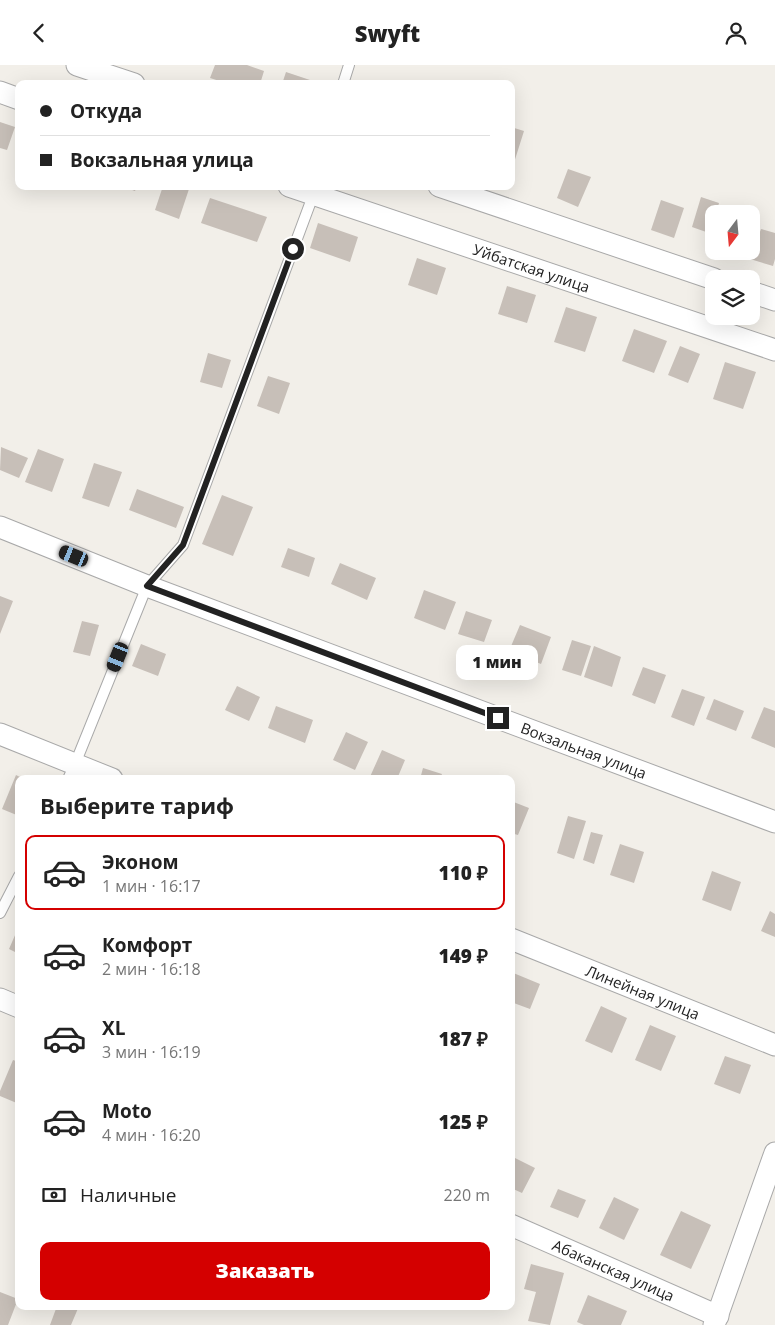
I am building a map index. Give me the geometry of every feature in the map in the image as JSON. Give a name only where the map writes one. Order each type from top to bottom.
[{"type":"street","points":[[77,65],[122,80]]},
{"type":"street","points":[[0,92],[15,98]]},
{"type":"street","name":"Уйбатская улица","points":[[314,190],[775,350]]},
{"type":"street","points":[[451,190],[705,276]]},
{"type":"street","points":[[760,295],[775,300]]},
{"type":"street","name":"Вокзальная улица","points":[[0,527],[147,586],[775,822]]},
{"type":"street","points":[[0,734],[71,771],[92,775]]},
{"type":"street","name":"Линейная улица","points":[[515,941],[775,1045]]},
{"type":"street","points":[[0,999],[15,1005]]},
{"type":"street","points":[[716,1320],[775,1153]]},
{"type":"street","name":"Абаканская улица","points":[[515,1227],[716,1320]]},
{"type":"lane","points":[[344,80],[349,65]]},
{"type":"lane","points":[[71,771],[147,586],[183,545],[314,190]]},
{"type":"lane","points":[[0,913],[15,884]]},
{"type":"building","points":[[215,65],[247,65],[264,71],[261,80],[216,80],[210,78]]},
{"type":"building","points":[[286,72],[310,80],[283,80]]},
{"type":"building","points":[[0,122],[15,127],[7,150],[0,148]]},
{"type":"building","points":[[515,128],[524,131],[515,160]]},
{"type":"building","points":[[568,169],[591,177],[578,207],[557,198]]},
{"type":"building","points":[[162,190],[189,190],[179,219],[155,210]]},
{"type":"building","points":[[701,197],[719,203],[718,205],[705,205],[705,232],[692,227]]},
{"type":"building","points":[[210,198],[267,217],[257,242],[201,223]]},
{"type":"building","points":[[661,200],[684,208],[674,238],[651,230]]},
{"type":"building","points":[[318,223],[358,237],[350,262],[310,248]]},
{"type":"building","points":[[761,229],[775,233],[775,259],[773,266],[753,260],[760,260]]},
{"type":"building","points":[[417,258],[446,268],[437,295],[408,285]]},
{"type":"building","points":[[507,286],[536,295],[527,323],[498,314]]},
{"type":"building","points":[[566,307],[597,317],[585,352],[554,342]]},
{"type":"building","points":[[634,329],[667,341],[654,373],[622,361]]},
{"type":"building","points":[[680,346],[700,354],[688,383],[668,375]]},
{"type":"building","points":[[208,353],[231,360],[222,388],[200,382]]},
{"type":"building","points":[[725,362],[756,372],[743,409],[713,399]]},
{"type":"building","points":[[268,376],[290,383],[279,414],[257,406]]},
{"type":"building","points":[[1,447],[28,458],[19,478],[0,470]]},
{"type":"building","points":[[38,449],[64,459],[52,492],[25,482]]},
{"type":"building","points":[[94,463],[122,472],[109,507],[82,498]]},
{"type":"building","points":[[137,489],[184,507],[176,528],[129,510]]},
{"type":"building","points":[[222,495],[253,507],[233,556],[202,544]]},
{"type":"building","points":[[288,548],[315,558],[309,577],[281,567]]},
{"type":"building","points":[[340,563],[376,578],[367,600],[331,584]]},
{"type":"building","points":[[424,590],[456,602],[445,630],[414,618]]},
{"type":"building","points":[[0,596],[13,601],[0,634]]},
{"type":"building","points":[[466,611],[492,620],[484,642],[458,634]]},
{"type":"building","points":[[82,621],[99,625],[90,656],[73,652]]},
{"type":"building","points":[[520,625],[551,637],[541,664],[509,651]]},
{"type":"building","points":[[572,640],[591,646],[581,676],[562,670]]},
{"type":"building","points":[[141,644],[166,654],[158,676],[132,666]]},
{"type":"building","points":[[594,646],[621,657],[612,687],[584,677]]},
{"type":"building","points":[[643,667],[666,675],[655,704],[632,695]]},
{"type":"building","points":[[237,686],[260,697],[249,721],[225,710]]},
{"type":"building","points":[[682,689],[705,697],[694,726],[671,717]]},
{"type":"building","points":[[714,699],[744,711],[736,731],[706,719]]},
{"type":"building","points":[[276,706],[313,720],[305,743],[268,728]]},
{"type":"building","points":[[764,707],[775,711],[775,748],[751,738]]},
{"type":"building","points":[[346,732],[368,742],[355,770],[333,760]]},
{"type":"building","points":[[382,750],[405,760],[399,775],[371,775]]},
{"type":"building","points":[[423,768],[442,774],[442,775],[421,775]]},
{"type":"building","points":[[15,777],[15,814],[2,809]]},
{"type":"building","points":[[515,803],[529,808],[518,835],[515,834]]},
{"type":"building","points":[[568,816],[586,821],[574,859],[557,853]]},
{"type":"building","points":[[591,832],[603,835],[594,864],[583,860]]},
{"type":"building","points":[[620,844],[644,852],[634,883],[610,875]]},
{"type":"building","points":[[712,871],[741,882],[731,911],[702,900]]},
{"type":"building","points":[[770,911],[775,914],[775,937],[761,931]]},
{"type":"building","points":[[15,935],[15,952],[9,949]]},
{"type":"building","points":[[515,974],[540,984],[530,1009],[515,1003]]},
{"type":"building","points":[[601,1006],[627,1018],[612,1053],[585,1041]]},
{"type":"building","points":[[650,1025],[676,1036],[661,1071],[635,1060]]},
{"type":"building","points":[[725,1056],[751,1065],[740,1094],[714,1084]]},
{"type":"building","points":[[13,1060],[15,1061],[15,1102],[0,1096],[0,1091]]},
{"type":"building","points":[[515,1158],[535,1168],[522,1193],[515,1190]]},
{"type":"building","points":[[558,1189],[586,1200],[578,1218],[550,1207]]},
{"type":"building","points":[[614,1197],[639,1209],[624,1240],[599,1228]]},
{"type":"building","points":[[681,1211],[711,1225],[691,1269],[660,1255]]},
{"type":"building","points":[[531,1264],[564,1273],[550,1325],[528,1321],[536,1292],[524,1289]]},
{"type":"building","points":[[0,1292],[15,1298],[15,1307],[8,1325],[0,1325]]},
{"type":"building","points":[[588,1295],[627,1311],[621,1325],[584,1325],[577,1322]]},
{"type":"building","points":[[56,1310],[77,1310],[71,1325],[50,1325]]},
{"type":"route","points":[[293,249],[183,545],[147,586],[498,718]]}]
